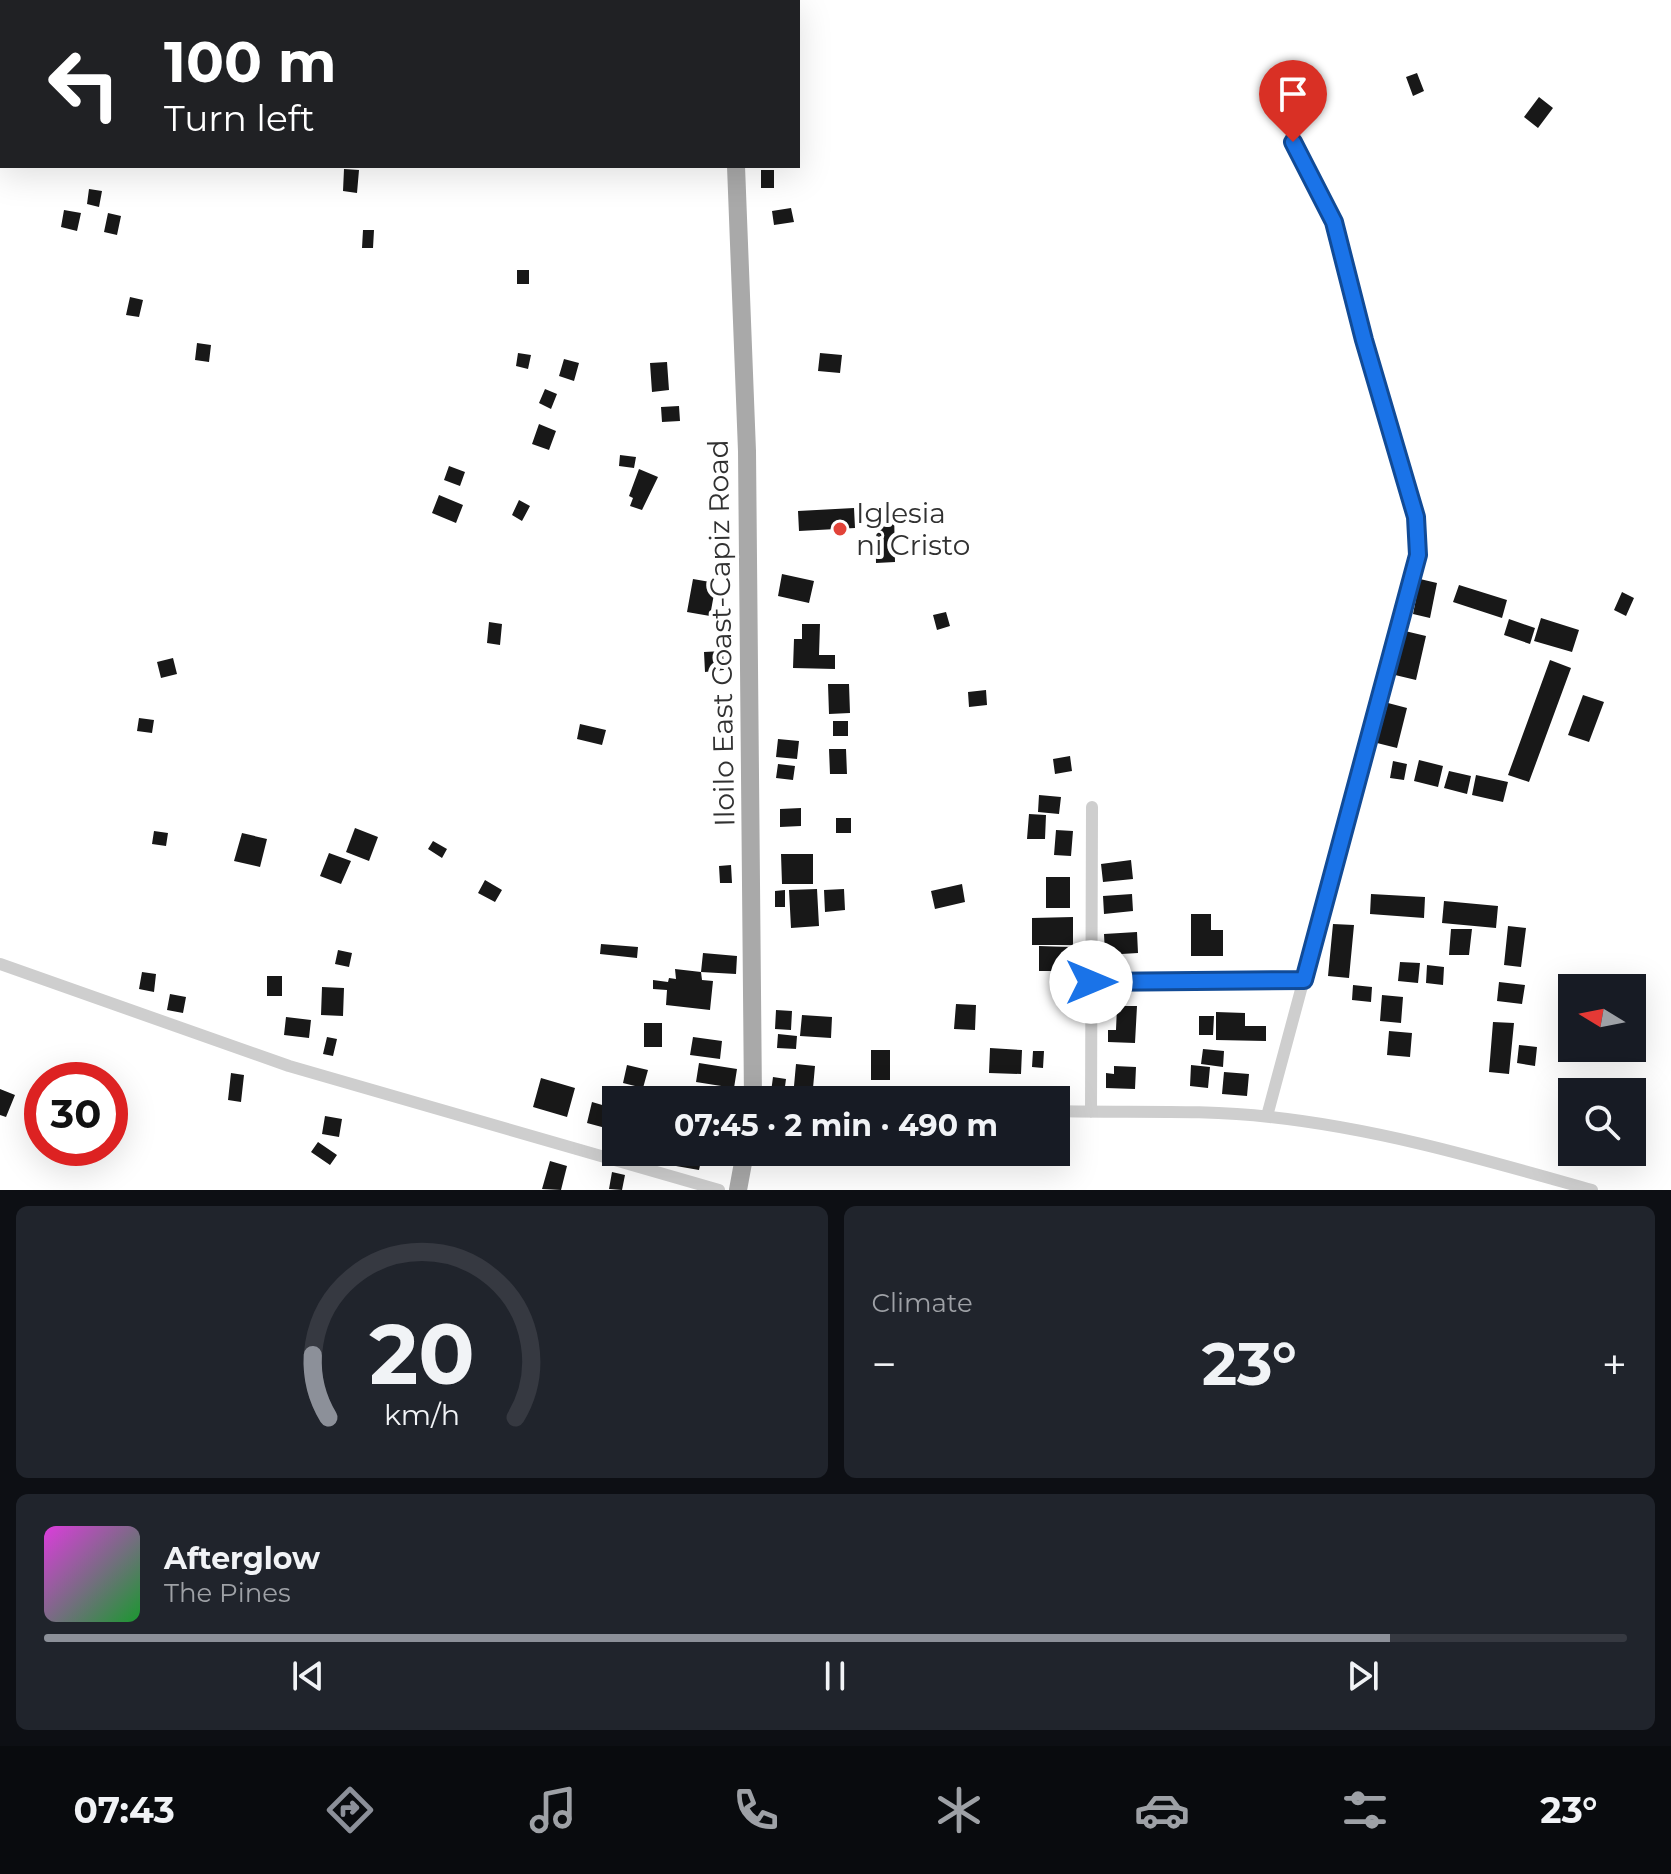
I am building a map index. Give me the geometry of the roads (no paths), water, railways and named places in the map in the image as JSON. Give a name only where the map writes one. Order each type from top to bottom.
[{"type":"main road","name":"Iloilo East Coast-Capiz Road","points":[[736,168],[747,451],[753,1086]]},
{"type":"main road","points":[[738,1190],[742,1166]]},
{"type":"street","points":[[1267,1116],[1418,555],[1416,517],[1364,340],[1334,222],[1293,142]]},
{"type":"street","points":[[1091,1112],[1092,807]]},
{"type":"street","points":[[0,964],[289,1066],[719,1190]]},
{"type":"street","points":[[1091,982],[1304,980]]},
{"type":"street","points":[[1070,1111],[1267,1116],[1409,1139],[1592,1190]]},
{"type":"place","name":"Iglesia ni Cristo","points":[[840,529]]}]
